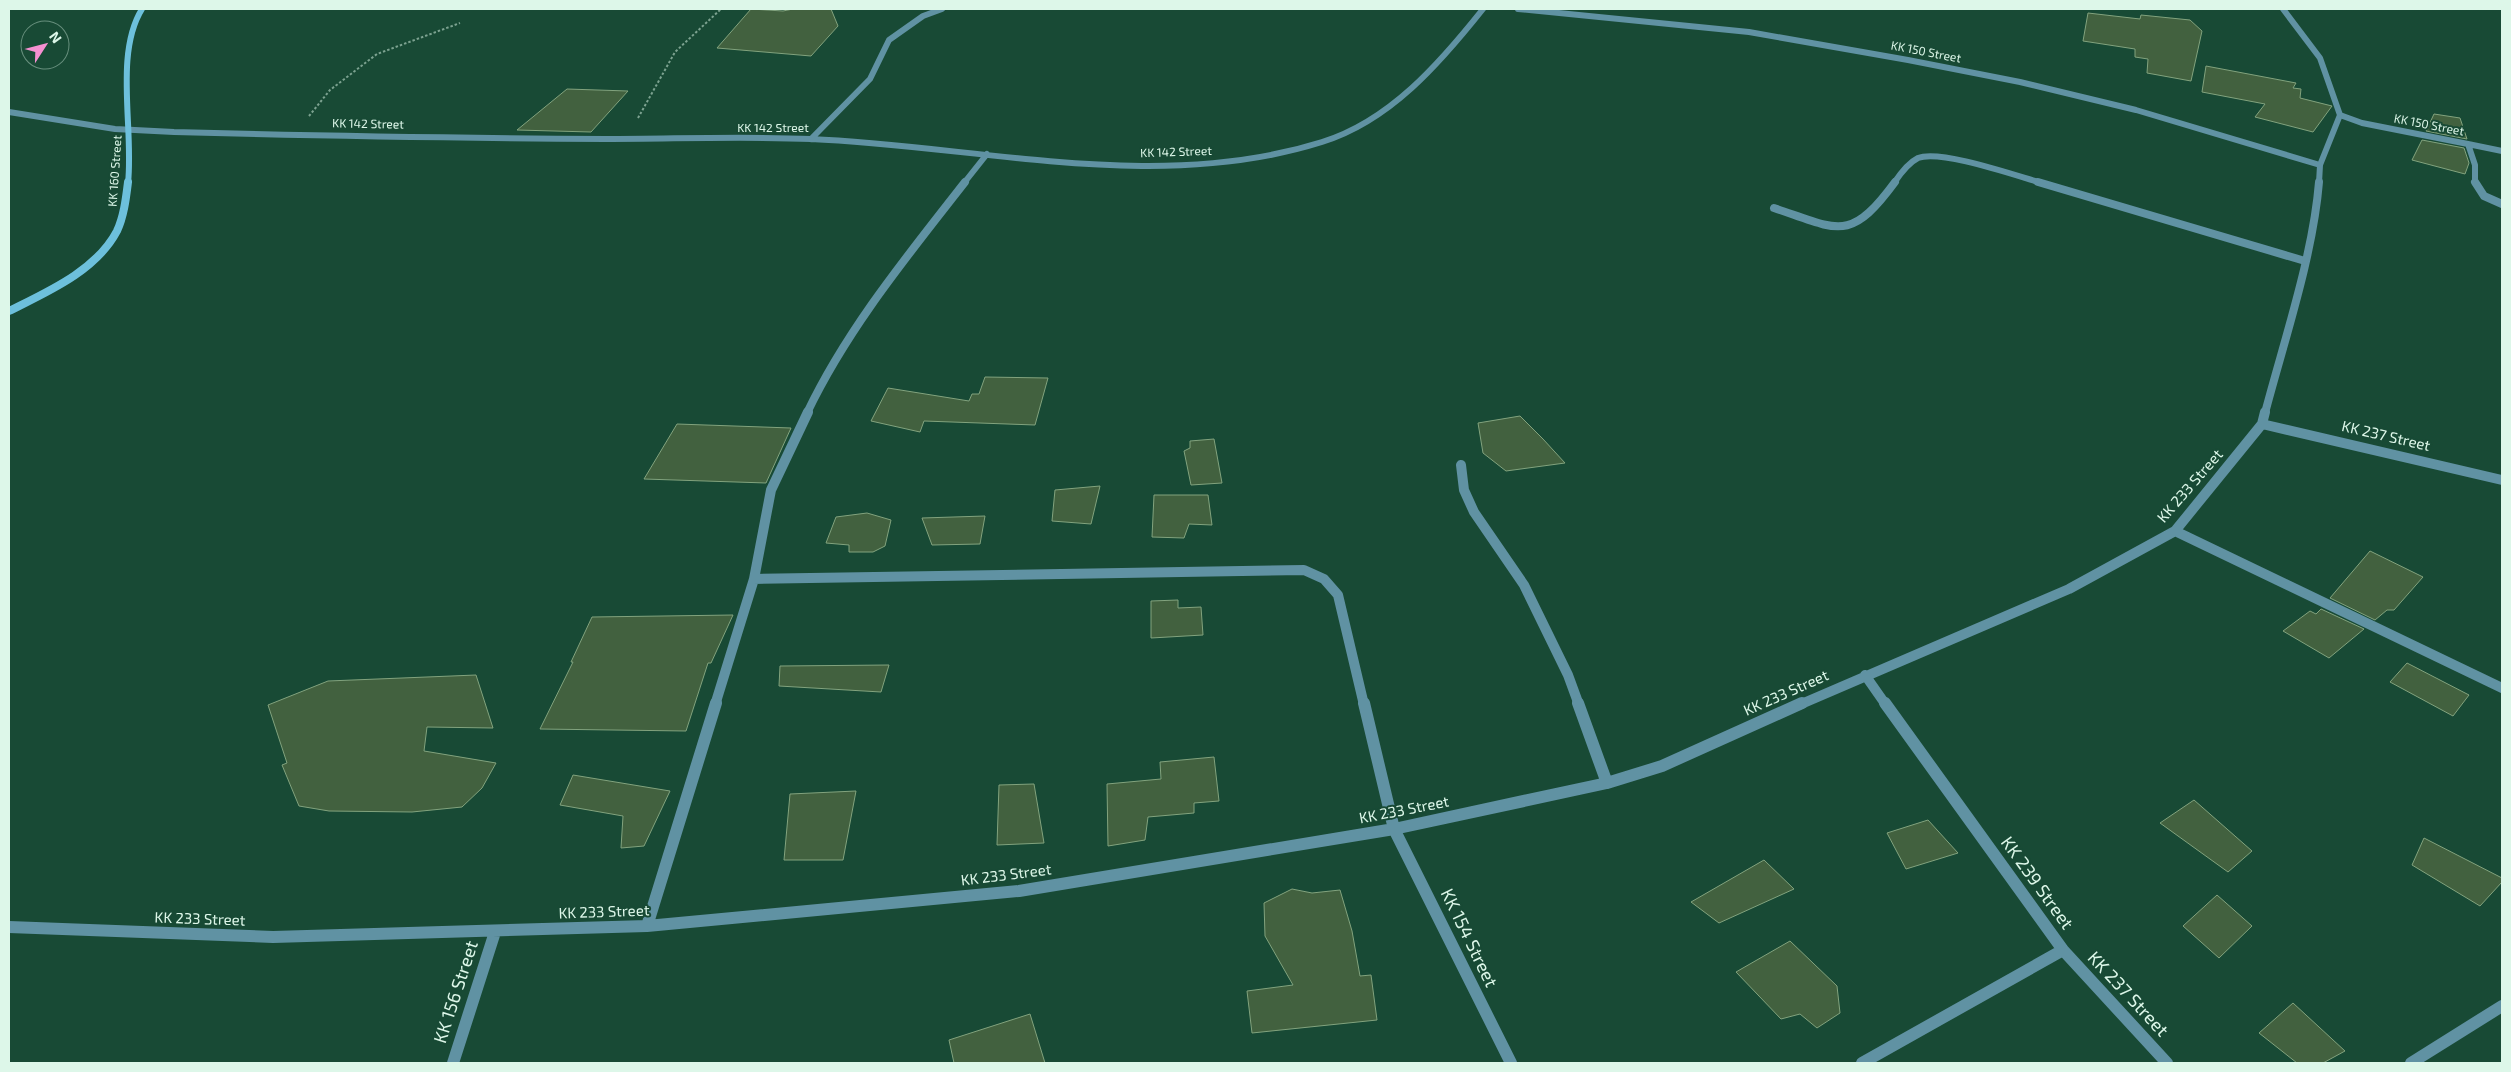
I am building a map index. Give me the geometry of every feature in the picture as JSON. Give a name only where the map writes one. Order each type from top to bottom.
[{"type":"main road","name":"KK 160 Street","points":[[9,312],[68,278],[94,258],[117,230],[126,205],[129,130],[128,43],[137,16],[142,9]]},
{"type":"street","points":[[811,139],[870,79],[889,40],[923,16],[942,9]]},
{"type":"street","name":"KK 142 Street","points":[[9,112],[129,130],[294,134],[811,139],[876,142],[987,154],[1149,165],[1204,163],[1246,159],[1291,150],[1334,138],[1360,127],[1391,104],[1454,47],[1483,9]]},
{"type":"street","name":"KK 150 Street","points":[[1518,9],[1749,32],[1908,60],[2020,82],[2136,110],[2320,165]]},
{"type":"street","points":[[2283,9],[2320,58],[2340,115]]},
{"type":"street","name":"KK 150 Street","points":[[2340,115],[2362,123],[2468,144],[2475,166],[2475,185],[2484,196],[2502,204]]},
{"type":"street","name":"KK 233 Street","points":[[9,927],[273,937],[495,932],[647,926],[1019,890],[1394,829],[1607,783],[1662,766],[1865,675],[2069,589],[2175,531],[2262,424],[2305,261],[2317,206],[2320,165],[2340,115]]},
{"type":"street","points":[[2468,144],[2502,151]]},
{"type":"street","points":[[647,926],[754,579],[771,490],[828,372],[899,266],[987,154]]},
{"type":"street","points":[[1774,208],[1834,226],[1848,226],[1862,220],[1884,196],[1910,162],[1917,156],[1928,156],[1960,161],[2023,177],[2185,228],[2305,261]]},
{"type":"street","name":"KK 237 Street","points":[[2262,424],[2502,480]]},
{"type":"street","points":[[1461,465],[1464,490],[1474,512],[1524,585],[1568,675],[1607,783]]},
{"type":"street","points":[[2175,531],[2358,616],[2502,688]]},
{"type":"street","name":"KK 154 Street","points":[[754,579],[1304,570],[1318,573],[1338,595],[1394,829],[1511,1063]]},
{"type":"street","name":"KK 239 Street","points":[[1862,1063],[2063,950],[1865,675]]},
{"type":"street","name":"KK 156 Street","points":[[453,1063],[495,932]]},
{"type":"street","name":"KK 237 Street","points":[[2063,950],[2167,1063]]},
{"type":"street","points":[[2412,1063],[2502,1006]]},
{"type":"path","points":[[627,138],[675,52],[721,9]]},
{"type":"path","points":[[294,134],[330,90],[377,54],[460,23]]},
{"type":"building","points":[[751,9],[783,11],[793,9],[831,9],[838,26],[811,56],[717,48]]},
{"type":"building","points":[[2088,13],[2140,19],[2141,15],[2190,20],[2202,31],[2191,81],[2147,73],[2148,59],[2135,57],[2135,49],[2083,41]]},
{"type":"building","points":[[2206,66],[2296,83],[2293,88],[2301,89],[2300,98],[2332,106],[2313,132],[2255,117],[2265,104],[2202,92]]},
{"type":"building","points":[[567,89],[628,91],[591,132],[517,130]]},
{"type":"building","points":[[2434,114],[2460,118],[2467,139],[2426,131]]},
{"type":"building","points":[[2422,140],[2464,148],[2469,163],[2465,174],[2412,160]]},
{"type":"building","points":[[985,377],[1048,378],[1035,425],[924,421],[920,432],[871,421],[888,388],[969,401],[972,394],[979,394]]},
{"type":"building","points":[[1520,416],[1565,463],[1506,471],[1483,453],[1478,423]]},
{"type":"building","points":[[677,424],[791,428],[766,483],[644,479]]},
{"type":"building","points":[[1214,439],[1222,483],[1191,485],[1184,451],[1190,448],[1190,441]]},
{"type":"building","points":[[1100,486],[1091,524],[1052,521],[1055,490]]},
{"type":"building","points":[[1154,495],[1208,495],[1212,525],[1189,524],[1184,538],[1152,537]]},
{"type":"building","points":[[867,513],[891,520],[885,546],[873,552],[849,552],[849,545],[826,543],[836,517]]},
{"type":"building","points":[[985,516],[980,544],[932,545],[922,518]]},
{"type":"building","points":[[2370,551],[2423,577],[2394,610],[2387,610],[2375,620],[2330,598]]},
{"type":"building","points":[[1178,600],[1178,608],[1201,607],[1203,635],[1151,638],[1151,601]]},
{"type":"building","points":[[2321,609],[2364,629],[2329,658],[2283,631],[2310,611],[2316,614]]},
{"type":"building","points":[[733,615],[711,663],[708,663],[686,731],[540,729],[573,662],[571,662],[592,617]]},
{"type":"building","points":[[2407,663],[2469,695],[2453,716],[2390,682]]},
{"type":"building","points":[[889,665],[881,692],[779,686],[780,666]]},
{"type":"building","points":[[476,675],[493,728],[427,727],[424,751],[496,763],[482,788],[462,807],[412,812],[329,811],[299,806],[282,765],[287,763],[268,705],[328,681]]},
{"type":"building","points":[[1214,757],[1219,801],[1194,803],[1194,813],[1148,817],[1145,840],[1108,846],[1107,784],[1161,779],[1160,762]]},
{"type":"building","points":[[573,775],[670,791],[644,846],[621,848],[623,816],[560,805]]},
{"type":"building","points":[[1034,784],[1044,843],[997,845],[999,785]]},
{"type":"building","points":[[856,791],[843,860],[784,860],[790,794]]},
{"type":"building","points":[[2194,800],[2252,851],[2228,872],[2160,823]]},
{"type":"building","points":[[1928,820],[1958,853],[1906,869],[1887,833]]},
{"type":"building","points":[[2424,838],[2502,878],[2502,882],[2480,906],[2412,865]]},
{"type":"building","points":[[1764,860],[1794,889],[1719,923],[1691,902]]},
{"type":"building","points":[[1292,889],[1312,893],[1340,890],[1352,931],[1360,976],[1371,975],[1377,1020],[1252,1033],[1247,991],[1293,985],[1265,936],[1264,903]]},
{"type":"building","points":[[2217,895],[2252,926],[2219,958],[2183,926]]},
{"type":"building","points":[[1790,941],[1837,986],[1840,1013],[1817,1028],[1800,1014],[1781,1019],[1736,972]]},
{"type":"building","points":[[2293,1003],[2345,1051],[2323,1063],[2297,1063],[2259,1033]]},
{"type":"building","points":[[1030,1014],[1045,1063],[954,1063],[949,1040]]}]
